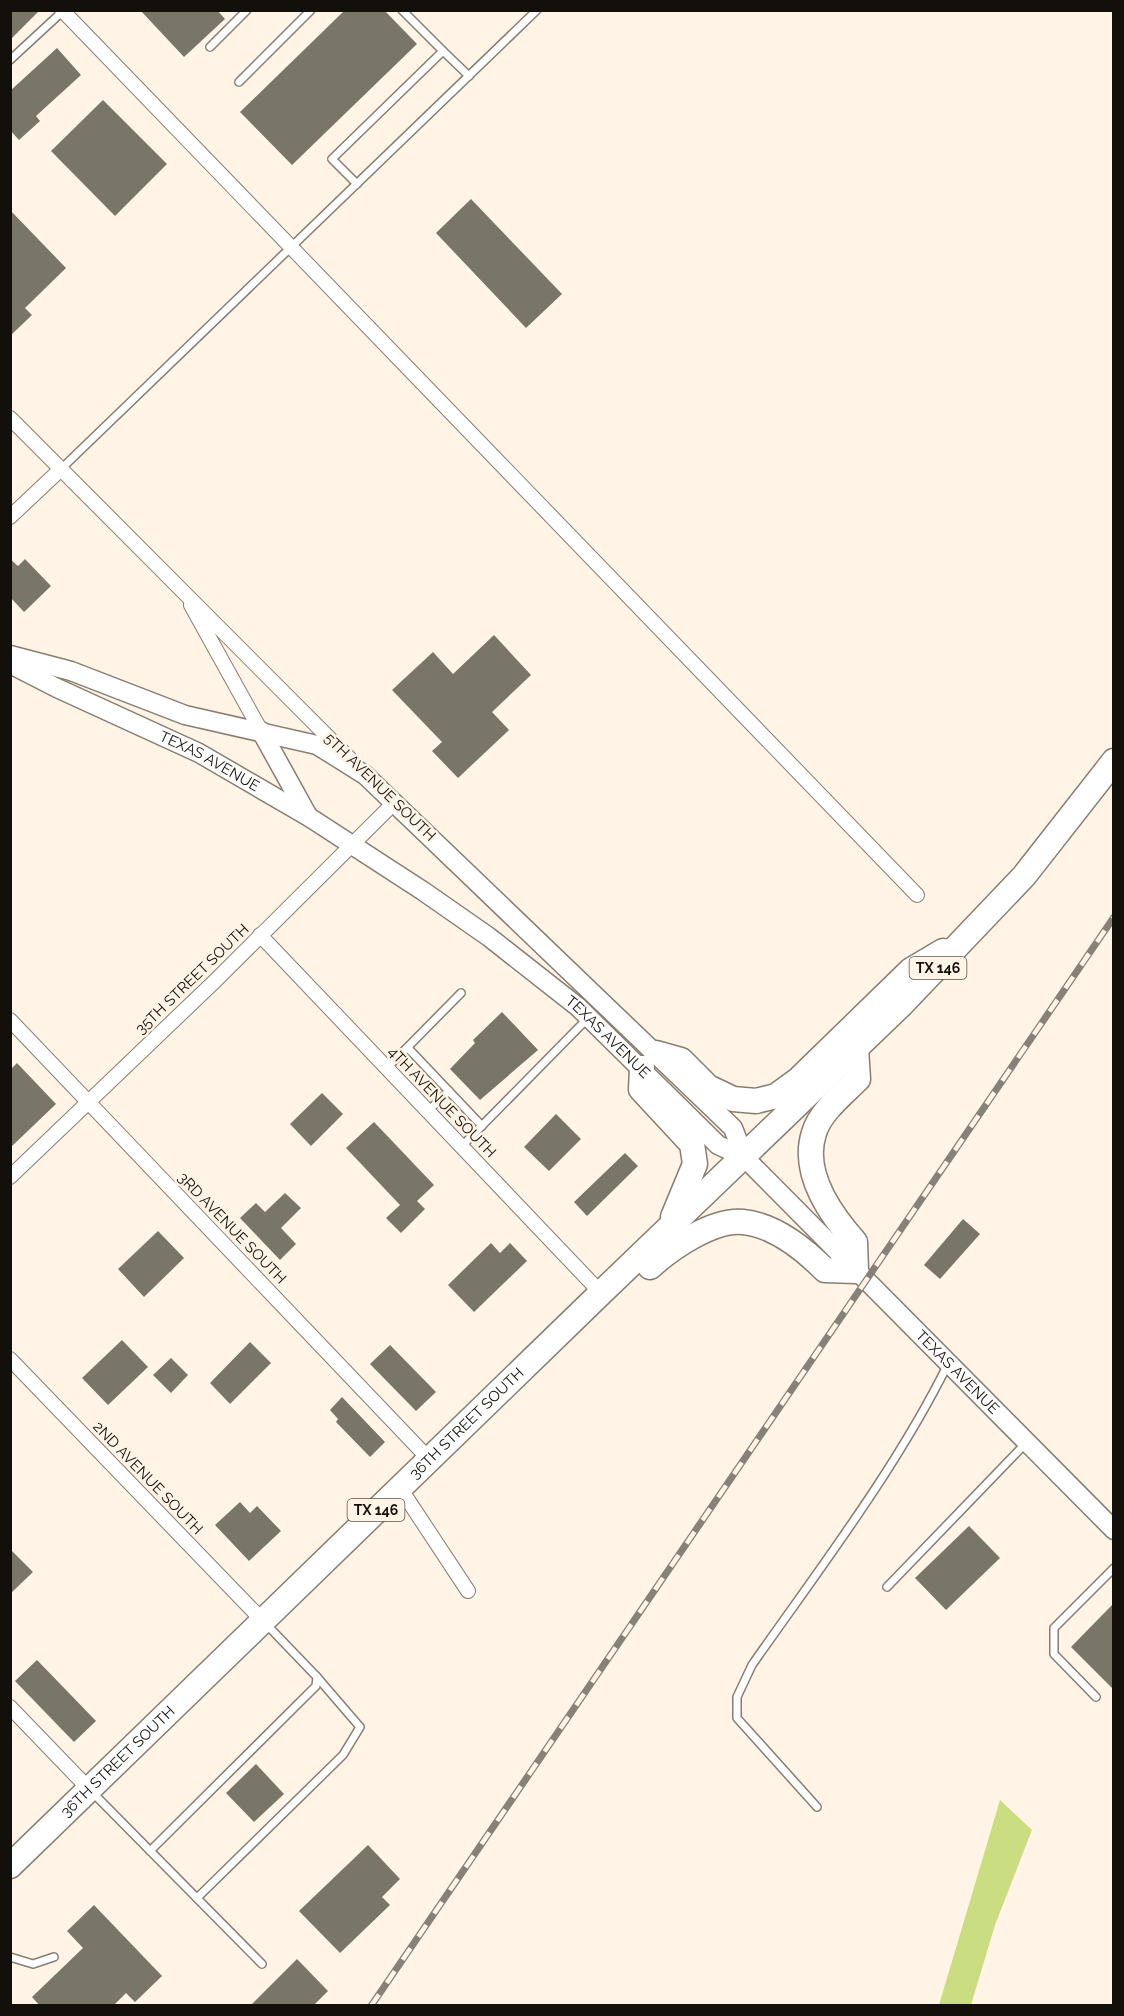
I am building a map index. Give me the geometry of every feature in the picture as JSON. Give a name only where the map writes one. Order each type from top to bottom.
[{"type":"highway","name":"TX 146","points":[[744,1157],[971,934],[1024,876],[1113,761]]},
{"type":"highway","points":[[649,1060],[681,1060],[708,1087],[733,1100],[756,1101],[776,1096],[819,1060],[911,970],[971,934]]},
{"type":"highway","points":[[560,1332],[596,1320],[673,1247],[698,1234],[742,1221],[768,1229],[805,1249],[825,1270],[856,1271],[855,1242],[836,1221],[824,1201],[816,1183],[810,1155],[814,1132],[826,1112],[858,1079],[856,1048]]},
{"type":"highway","name":"TX 146","points":[[649,1060],[641,1089],[692,1143],[695,1164],[668,1229]]},
{"type":"highway","name":"36TH STREET SOUTH","points":[[10,1866],[560,1332],[744,1157]]},
{"type":"main road","points":[[10,655],[71,671],[184,715],[318,745],[365,775]]},
{"type":"main road","name":"TEXAS AVENUE","points":[[10,664],[199,753],[309,817],[489,937],[588,1017],[649,1060]]},
{"type":"main road","points":[[261,731],[309,817]]},
{"type":"main road","name":"5TH AVENUE SOUTH","points":[[365,775],[395,802],[649,1060],[733,1128],[744,1157]]},
{"type":"main road","name":"TEXAS AVENUE","points":[[744,1157],[948,1364],[1110,1520]]},
{"type":"street","points":[[63,11],[917,895]]},
{"type":"street","name":"5TH AVENUE SOUTH","points":[[10,418],[365,775]]},
{"type":"street","points":[[10,517],[61,469]]},
{"type":"street","points":[[183,590],[261,731]]},
{"type":"street","name":"35TH STREET SOUTH","points":[[10,1177],[395,802]]},
{"type":"street","name":"4TH AVENUE SOUTH","points":[[260,935],[601,1293]]},
{"type":"street","name":"3RD AVENUE SOUTH","points":[[10,1020],[429,1459]]},
{"type":"street","name":"2ND AVENUE SOUTH","points":[[10,1359],[263,1621]]},
{"type":"street","points":[[400,1488],[468,1591]]},
{"type":"street","points":[[10,1707],[89,1789]]},
{"type":"lane","points":[[210,47],[247,10]]},
{"type":"lane","points":[[239,82],[311,10]]},
{"type":"lane","points":[[402,10],[469,76]]},
{"type":"lane","points":[[61,469],[537,10]]},
{"type":"lane","points":[[10,60],[63,11]]},
{"type":"lane","points":[[357,184],[332,159],[443,51]]},
{"type":"lane","points":[[387,1068],[460,993]]},
{"type":"lane","points":[[462,1146],[588,1017]]},
{"type":"lane","points":[[408,1048],[482,1126]]},
{"type":"lane","points":[[428,1111],[449,1091]]},
{"type":"lane","points":[[817,1808],[737,1718],[737,1698],[752,1665],[879,1480],[935,1390],[948,1364]]},
{"type":"lane","points":[[887,1587],[1027,1442]]},
{"type":"lane","points":[[1096,1697],[1054,1654],[1054,1628],[1113,1568]]},
{"type":"lane","points":[[196,1898],[343,1755],[360,1727],[263,1621]]},
{"type":"lane","points":[[150,1851],[316,1686],[316,1677]]},
{"type":"lane","points":[[89,1789],[262,1964]]},
{"type":"lane","points":[[10,1957],[33,1964],[54,1957]]},
{"type":"shaded area","points":[[1000,1800],[1032,1830],[995,1925],[971,2005],[939,2005]]},
{"type":"building","points":[[10,10],[40,10],[10,40]]},
{"type":"building","points":[[140,10],[217,10],[225,19],[184,57]]},
{"type":"building","points":[[345,10],[384,10],[417,44],[292,165],[240,112]]},
{"type":"building","points":[[57,48],[81,75],[36,116],[40,121],[19,140],[10,130],[10,91]]},
{"type":"building","points":[[103,100],[167,164],[115,216],[51,151]]},
{"type":"building","points":[[471,199],[562,294],[526,328],[436,233]]},
{"type":"building","points":[[10,210],[66,268],[25,308],[32,315],[10,336]]},
{"type":"building","points":[[10,559],[18,566],[25,559],[51,586],[24,612],[10,597]]},
{"type":"building","points":[[494,635],[531,675],[492,712],[509,730],[458,778],[432,751],[442,742],[392,690],[433,652],[453,674]]},
{"type":"building","points":[[502,1012],[538,1050],[480,1100],[450,1069],[475,1043],[473,1040]]},
{"type":"building","points":[[17,1063],[56,1104],[10,1148],[10,1070]]},
{"type":"building","points":[[322,1093],[343,1114],[311,1146],[290,1124]]},
{"type":"building","points":[[556,1114],[581,1139],[549,1171],[524,1147]]},
{"type":"building","points":[[374,1122],[434,1185],[417,1201],[425,1209],[401,1233],[386,1218],[400,1205],[346,1148]]},
{"type":"building","points":[[625,1153],[638,1166],[587,1216],[574,1202]]},
{"type":"building","points":[[285,1193],[301,1208],[281,1228],[296,1244],[280,1260],[240,1218],[256,1203],[265,1212]]},
{"type":"building","points":[[963,1219],[980,1234],[940,1279],[924,1265]]},
{"type":"building","points":[[158,1231],[184,1258],[144,1297],[118,1269]]},
{"type":"building","points":[[491,1243],[500,1253],[510,1243],[527,1261],[474,1312],[448,1285]]},
{"type":"building","points":[[122,1340],[148,1367],[108,1405],[82,1378]]},
{"type":"building","points":[[250,1342],[271,1363],[230,1404],[210,1383]]},
{"type":"building","points":[[390,1345],[436,1392],[416,1411],[370,1364]]},
{"type":"building","points":[[171,1358],[188,1375],[171,1393],[153,1375]]},
{"type":"building","points":[[342,1397],[385,1442],[370,1457],[336,1422],[338,1419],[330,1410]]},
{"type":"building","points":[[240,1502],[250,1513],[257,1506],[281,1531],[249,1561],[215,1525]]},
{"type":"building","points":[[969,1526],[1000,1558],[946,1610],[915,1578]]},
{"type":"building","points":[[10,1549],[33,1572],[10,1594]]},
{"type":"building","points":[[1113,1604],[1113,1689],[1071,1647]]},
{"type":"building","points":[[37,1660],[96,1721],[74,1742],[15,1681]]},
{"type":"building","points":[[256,1764],[284,1794],[254,1822],[226,1793]]},
{"type":"building","points":[[368,1845],[400,1879],[382,1897],[390,1905],[340,1953],[299,1911]]},
{"type":"building","points":[[94,1905],[162,1976],[135,2002],[126,1993],[113,2006],[40,2006],[32,1997],[83,1948],[67,1931]]},
{"type":"building","points":[[297,1959],[328,1991],[313,2006],[250,2006]]},
{"type":"railway","points":[[371,2006],[1114,917]]}]
